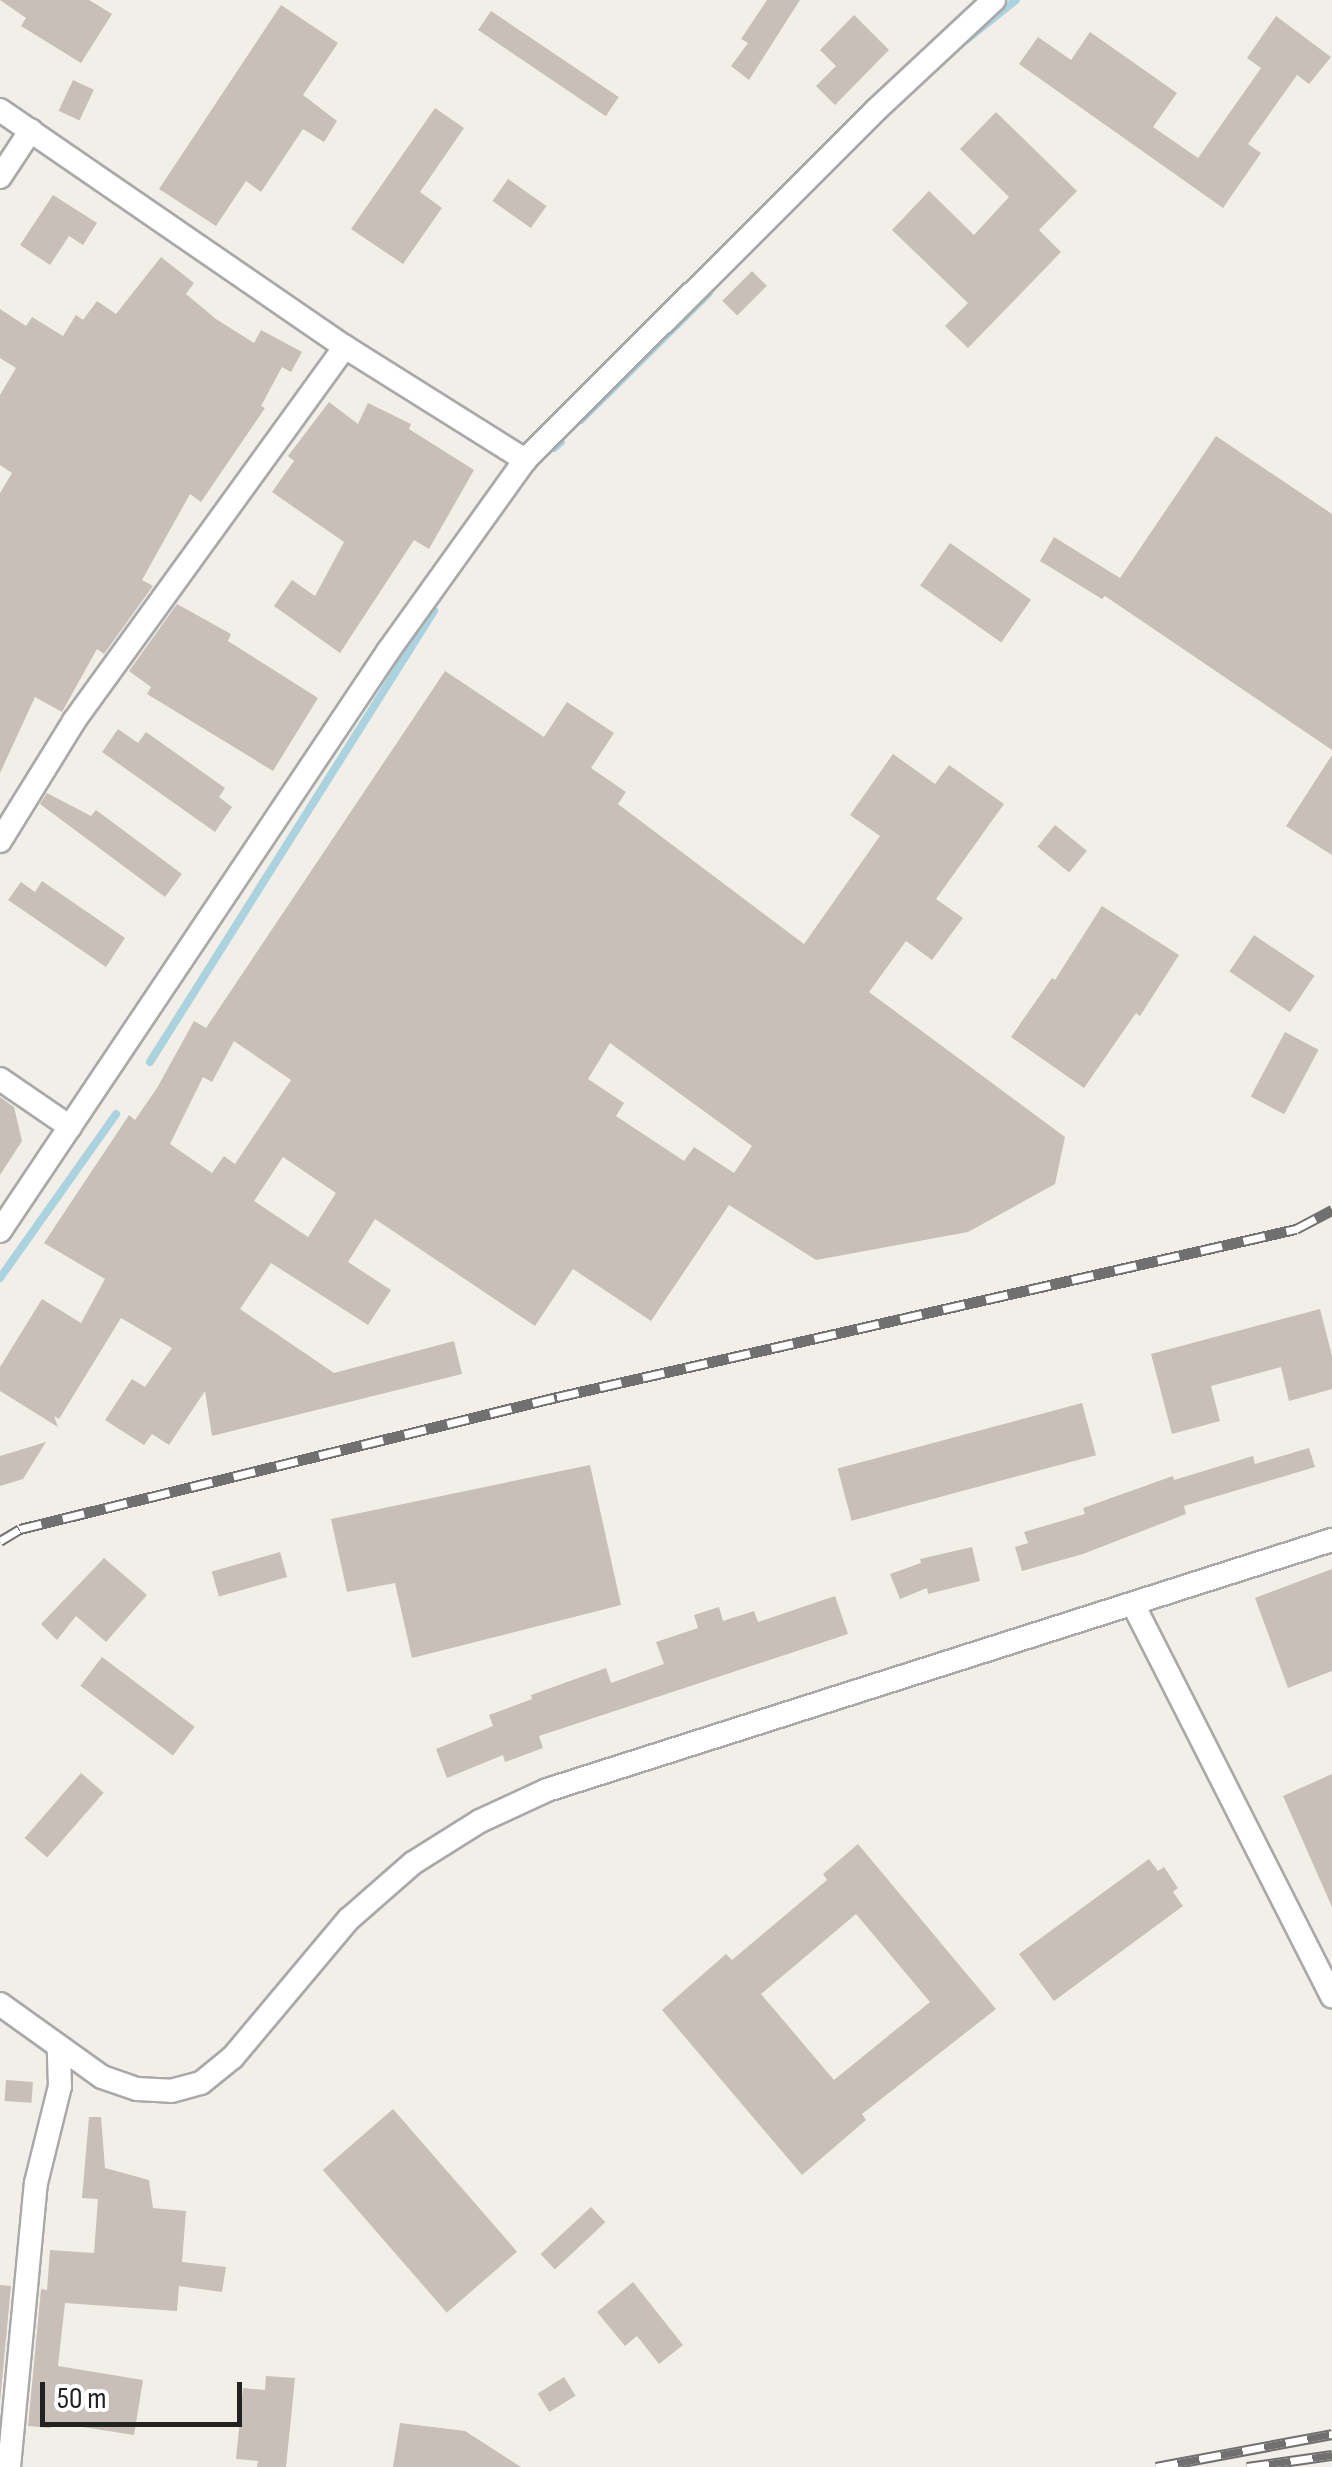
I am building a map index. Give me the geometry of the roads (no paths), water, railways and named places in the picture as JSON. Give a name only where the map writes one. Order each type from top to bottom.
[{"type":"street","points":[[0,1231],[389,650],[525,460],[877,109],[994,0]]},
{"type":"street","points":[[0,110],[345,346],[525,460]]},
{"type":"street","points":[[0,177],[31,130]]},
{"type":"street","points":[[0,841],[74,721],[345,346]]},
{"type":"street","points":[[0,1079],[70,1127]]},
{"type":"street","points":[[0,2004],[102,2077],[136,2089],[171,2092],[201,2083],[232,2057],[349,1919],[413,1863],[480,1820],[548,1790],[1332,1540]]},
{"type":"street","points":[[1133,1604],[1332,1996]]},
{"type":"street","points":[[10,2467],[36,2183],[60,2086],[59,2049]]},
{"type":"waterway","points":[[965,41],[1016,0]]},
{"type":"waterway","points":[[581,420],[709,293]]},
{"type":"waterway","points":[[554,448],[561,442]]},
{"type":"waterway","points":[[150,1062],[434,611]]},
{"type":"waterway","points":[[0,1278],[116,1114]]},
{"type":"railway","points":[[0,1541],[20,1529],[557,1397],[1296,1229],[1332,1210]]},
{"type":"railway","points":[[1156,2467],[1332,2434]]},
{"type":"railway","points":[[1247,2467],[1332,2455]]}]
